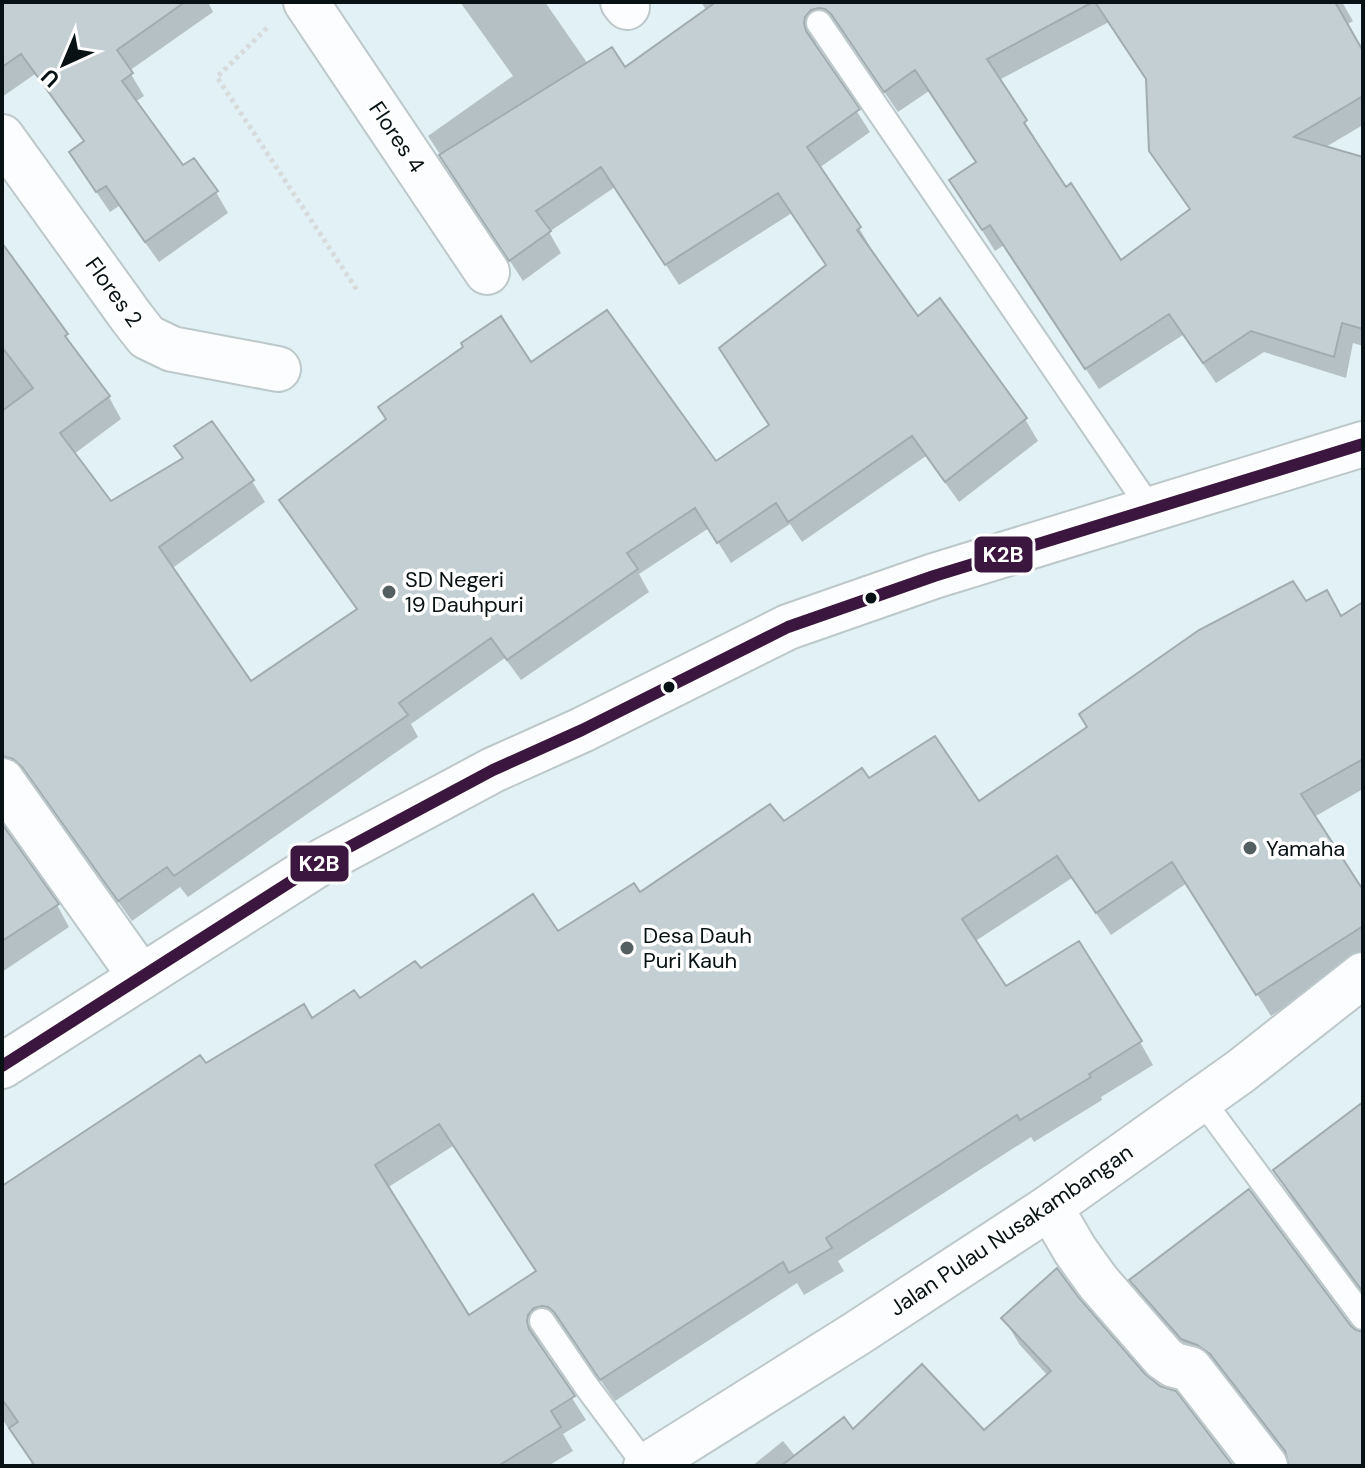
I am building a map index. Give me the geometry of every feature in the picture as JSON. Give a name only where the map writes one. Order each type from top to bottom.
[{"type":"street","name":"Flores 4","points":[[289,13],[487,272]]},
{"type":"street","name":"Flores 2","points":[[2,137],[147,337],[172,349],[278,369]]},
{"type":"street","points":[[2,1066],[323,861],[493,770],[582,730],[788,627],[934,576],[1363,444]]},
{"type":"street","points":[[2,781],[141,977]]},
{"type":"street","name":"Jalan Pulau Nusakambangan","points":[[646,1466],[1050,1207],[1241,1071],[1363,975]]},
{"type":"street","points":[[1050,1207],[1098,1282],[1164,1358],[1174,1365],[1190,1369],[1265,1466]]},
{"type":"lane","points":[[819,23],[1151,510]]},
{"type":"lane","points":[[1201,1099],[1363,1317]]},
{"type":"lane","points":[[542,1321],[646,1466]]},
{"type":"path","points":[[289,13],[217,77],[357,290]]},
{"type":"building","points":[[2,2],[185,2],[117,50],[133,73],[122,81],[183,165],[194,158],[218,191],[145,242],[106,186],[96,192],[69,152],[84,141],[21,54],[2,67]]},
{"type":"building","points":[[716,2],[1093,2],[987,59],[1066,187],[1071,183],[1121,260],[1190,209],[1149,151],[1146,79],[1095,2],[1335,2],[1363,51],[1363,96],[1294,137],[1363,157],[1363,329],[1342,323],[1334,357],[1251,331],[1203,363],[1169,314],[1085,369],[990,225],[982,230],[949,180],[976,162],[915,70],[884,92],[831,14],[825,9],[811,10],[805,17],[806,31],[860,109],[807,147],[861,227],[857,230],[918,316],[940,298],[1027,418],[945,482],[912,436],[788,522],[776,503],[717,543],[695,508],[627,553],[638,569],[507,660],[491,638],[399,703],[408,715],[174,876],[167,867],[118,901],[22,767],[13,759],[2,756],[2,411],[33,388],[2,347],[2,243],[110,396],[60,433],[111,501],[183,458],[174,446],[212,421],[254,480],[159,547],[251,681],[357,609],[279,500],[386,419],[378,407],[501,316],[531,362],[607,310],[716,461],[769,425],[719,348],[826,265],[778,193],[665,265],[601,167],[536,211],[551,231],[509,261],[439,155],[612,47],[625,67]]},
{"type":"building","points":[[1293,581],[1306,601],[1327,590],[1341,616],[1363,602],[1363,759],[1301,794],[1363,890],[1363,926],[1256,995],[1172,862],[1096,913],[1057,856],[962,919],[1006,986],[1079,941],[1142,1041],[1089,1074],[1091,1077],[1020,1120],[1017,1115],[826,1238],[832,1248],[789,1273],[783,1262],[600,1380],[554,1312],[548,1307],[534,1308],[528,1315],[529,1329],[575,1396],[551,1411],[561,1427],[498,1466],[35,1466],[9,1428],[18,1422],[2,1399],[2,1186],[200,1055],[206,1063],[304,1004],[312,1018],[354,990],[360,998],[415,961],[421,968],[533,894],[558,931],[634,883],[640,892],[770,804],[784,821],[862,768],[869,778],[935,736],[979,801],[1087,727],[1079,714],[1199,630]],"holes":[[[439,1124],[536,1271],[469,1315],[375,1165]]]},
{"type":"building","points":[[2,824],[59,904],[2,941]]},
{"type":"building","points":[[1363,1102],[1363,1292],[1273,1170]]},
{"type":"building","points":[[1249,1189],[1351,1326],[1363,1332],[1363,1466],[1289,1466],[1285,1451],[1210,1354],[1181,1339],[1129,1280]]},
{"type":"building","points":[[1057,1268],[1145,1374],[1160,1386],[1176,1391],[1233,1466],[781,1466],[844,1417],[853,1429],[922,1364],[984,1430],[1051,1371],[1001,1318]]},
{"type":"transit line","name":"K2B","points":[[2,1066],[323,861],[493,770],[582,730],[788,627],[934,576],[1363,444]]},
{"type":"place","name":"SD Negeri 19 Dauhpuri","points":[[389,592]]},
{"type":"place","name":"Yamaha","points":[[1250,848]]},
{"type":"place","name":"Desa Dauh Puri Kauh","points":[[627,948]]}]
